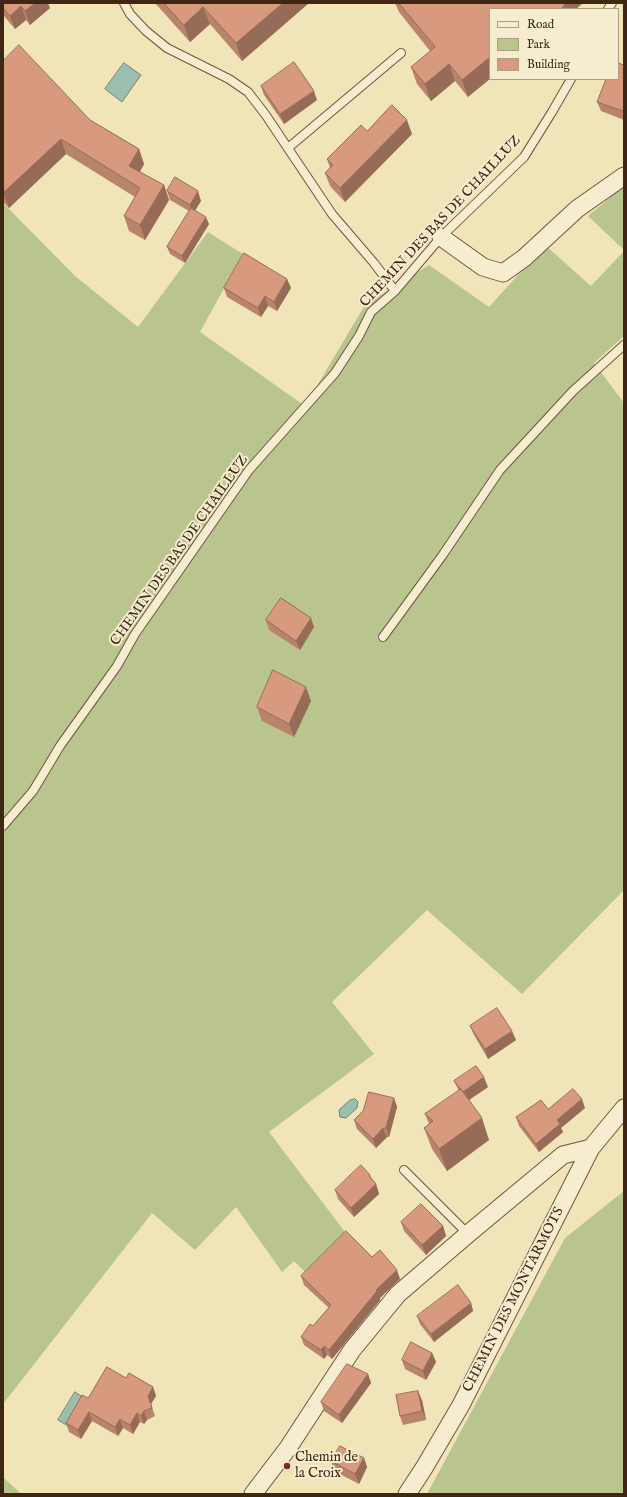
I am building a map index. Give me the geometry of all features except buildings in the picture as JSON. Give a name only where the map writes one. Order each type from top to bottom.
[{"type":"street","points":[[441,237],[483,267],[504,273],[524,258],[577,209],[624,176]]},
{"type":"street","name":"CHEMIN DES MONTARMOTS","points":[[407,1494],[461,1405],[591,1148],[624,1108]]},
{"type":"street","points":[[253,1494],[288,1448],[352,1350],[398,1294],[563,1155],[591,1148]]},
{"type":"lane","points":[[124,3],[130,14],[146,31],[167,48],[228,79],[248,92],[332,214],[374,263],[395,291]]},
{"type":"lane","points":[[288,148],[401,53]]},
{"type":"lane","name":"CHEMIN DES BAS DE CHAILLUZ","points":[[3,826],[33,791],[60,746],[117,666],[135,634],[249,470],[335,373],[359,336],[371,312],[395,291],[441,237],[524,157],[570,80]]},
{"type":"lane","points":[[383,637],[442,556],[500,470],[573,391],[624,345]]},
{"type":"lane","points":[[404,1170],[468,1234]]},
{"type":"green space","points":[[624,186],[624,250],[588,216]]},
{"type":"green space","points":[[3,203],[75,276],[138,327],[208,232],[243,254],[200,332],[305,406],[365,305],[429,265],[489,307],[545,245],[591,286],[624,251],[624,336],[594,363],[624,403],[624,890],[522,994],[427,910],[332,1002],[374,1054],[269,1132],[350,1240],[311,1278],[294,1261],[282,1272],[236,1207],[195,1250],[152,1213],[3,1404]]},
{"type":"green space","points":[[624,1191],[624,1494],[427,1494],[565,1238]]},
{"type":"green space","points":[[3,1477],[21,1494],[3,1494]]},
{"type":"shaded area","points":[[124,63],[141,75],[122,102],[105,89]]},
{"type":"shaded area","points":[[355,1099],[358,1102],[357,1108],[346,1118],[340,1117],[339,1110],[350,1100]]},
{"type":"shaded area","points":[[75,1392],[87,1400],[70,1427],[58,1420]]},
{"type":"place","name":"Chemin de la Croix","points":[[287,1466]]}]
